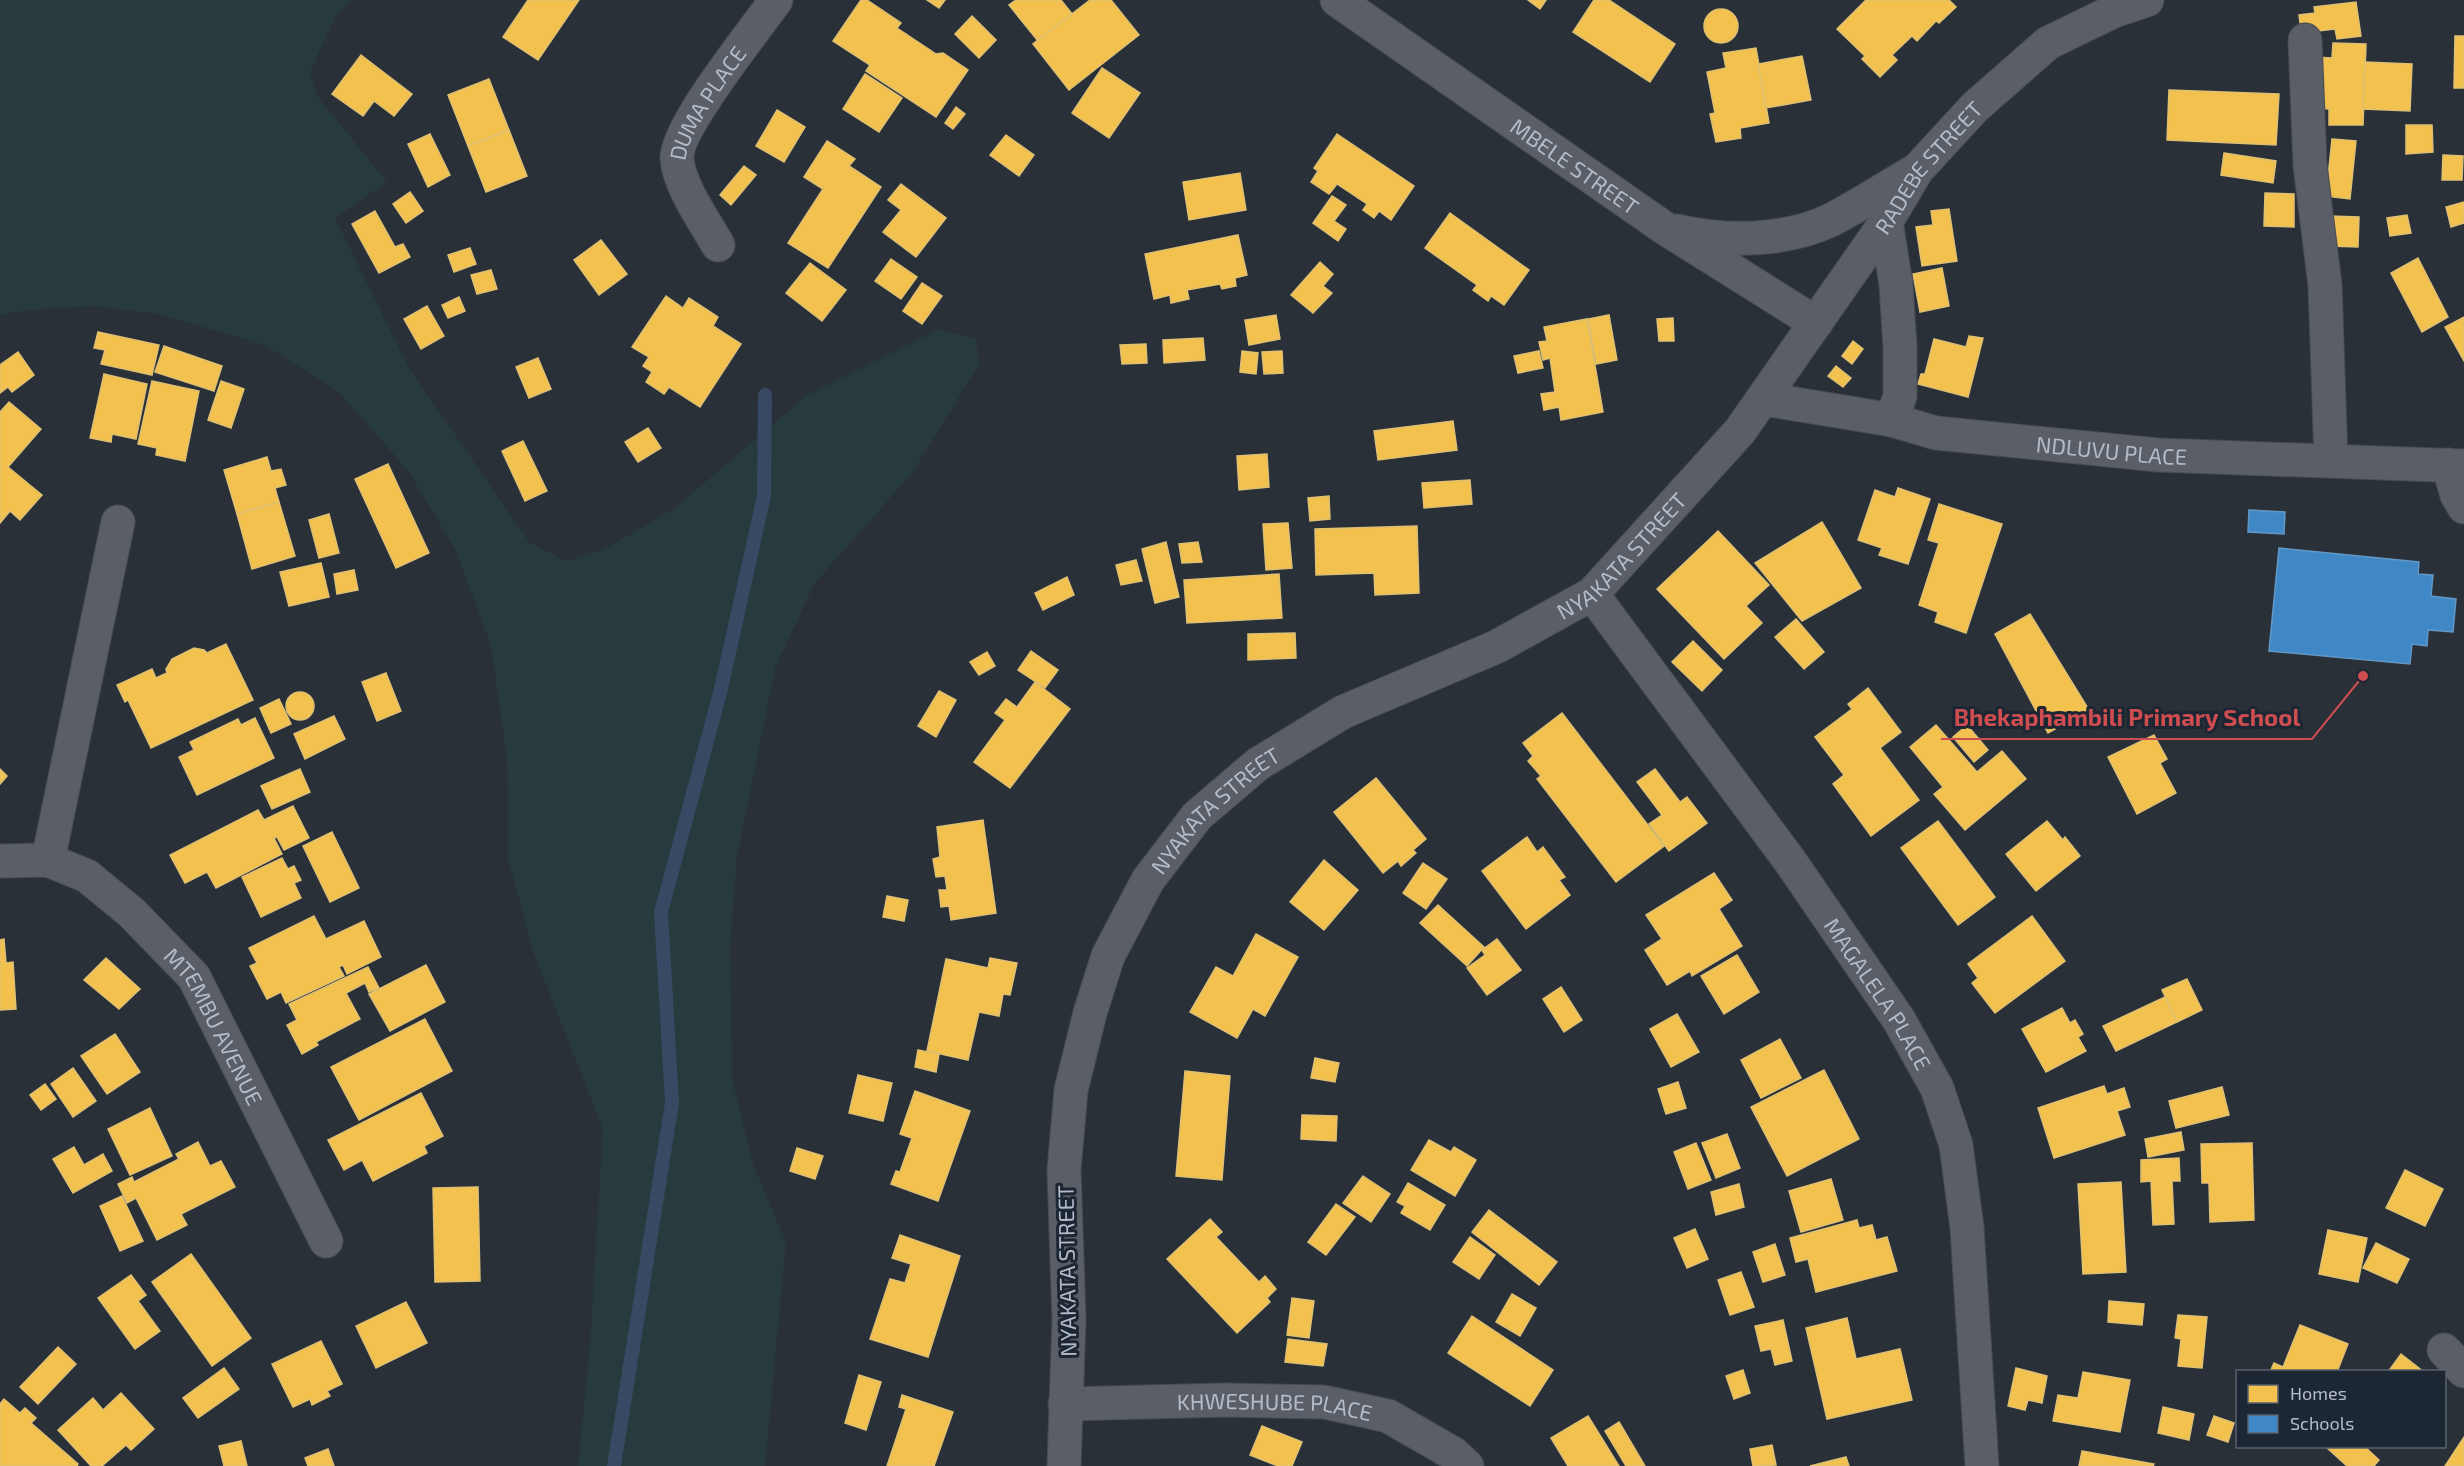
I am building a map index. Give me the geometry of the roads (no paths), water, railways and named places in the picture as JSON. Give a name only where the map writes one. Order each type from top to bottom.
[{"type":"street","name":"DUMA PLACE","points":[[718,245],[692,200],[681,173],[677,159],[679,144],[699,107],[776,0]]},
{"type":"street","name":"MBELE STREET","points":[[1337,0],[1664,227],[1816,323]]},
{"type":"street","name":"RADEBE STREET","points":[[1764,399],[1886,222],[1917,170],[1975,107],[2048,43],[2114,11],[2147,0]]},
{"type":"street","points":[[2305,40],[2310,165],[2325,285],[2331,461]]},
{"type":"street","points":[[1664,227],[1705,237],[1764,237],[1798,232],[1830,220],[1917,170]]},
{"type":"street","points":[[1886,222],[1896,284],[1900,347],[1900,396],[1892,420]]},
{"type":"street","name":"NDLUVU PLACE","points":[[1764,399],[1892,420],[1936,433],[2158,455],[2456,466]]},
{"type":"street","name":"NYAKATA STREET","points":[[1064,1466],[1070,1319],[1064,1170],[1071,1090],[1090,1013],[1108,956],[1148,880],[1197,816],[1258,764],[1343,712],[1496,647],[1592,594],[1740,431],[1764,399]]},
{"type":"street","points":[[2456,466],[2457,495],[2464,507]]},
{"type":"street","points":[[48,860],[118,522]]},
{"type":"street","name":"MAGALELA PLACE","points":[[1592,594],[1790,861],[1899,1020],[1937,1088],[1956,1145],[1967,1228],[1982,1466]]},
{"type":"street","name":"MTEMBU AVENUE","points":[[0,861],[48,860],[87,876],[132,913],[194,976],[326,1241]]},
{"type":"street","name":"KHWESHUBE PLACE","points":[[1065,1404],[1226,1400],[1324,1402],[1388,1416],[1454,1454],[1467,1466]]},
{"type":"waterway","points":[[614,1466],[672,1103],[661,912],[720,693],[764,496],[765,395]]},
{"type":"place","name":"Bhekaphambili Primary School","points":[[2363,676]]}]
